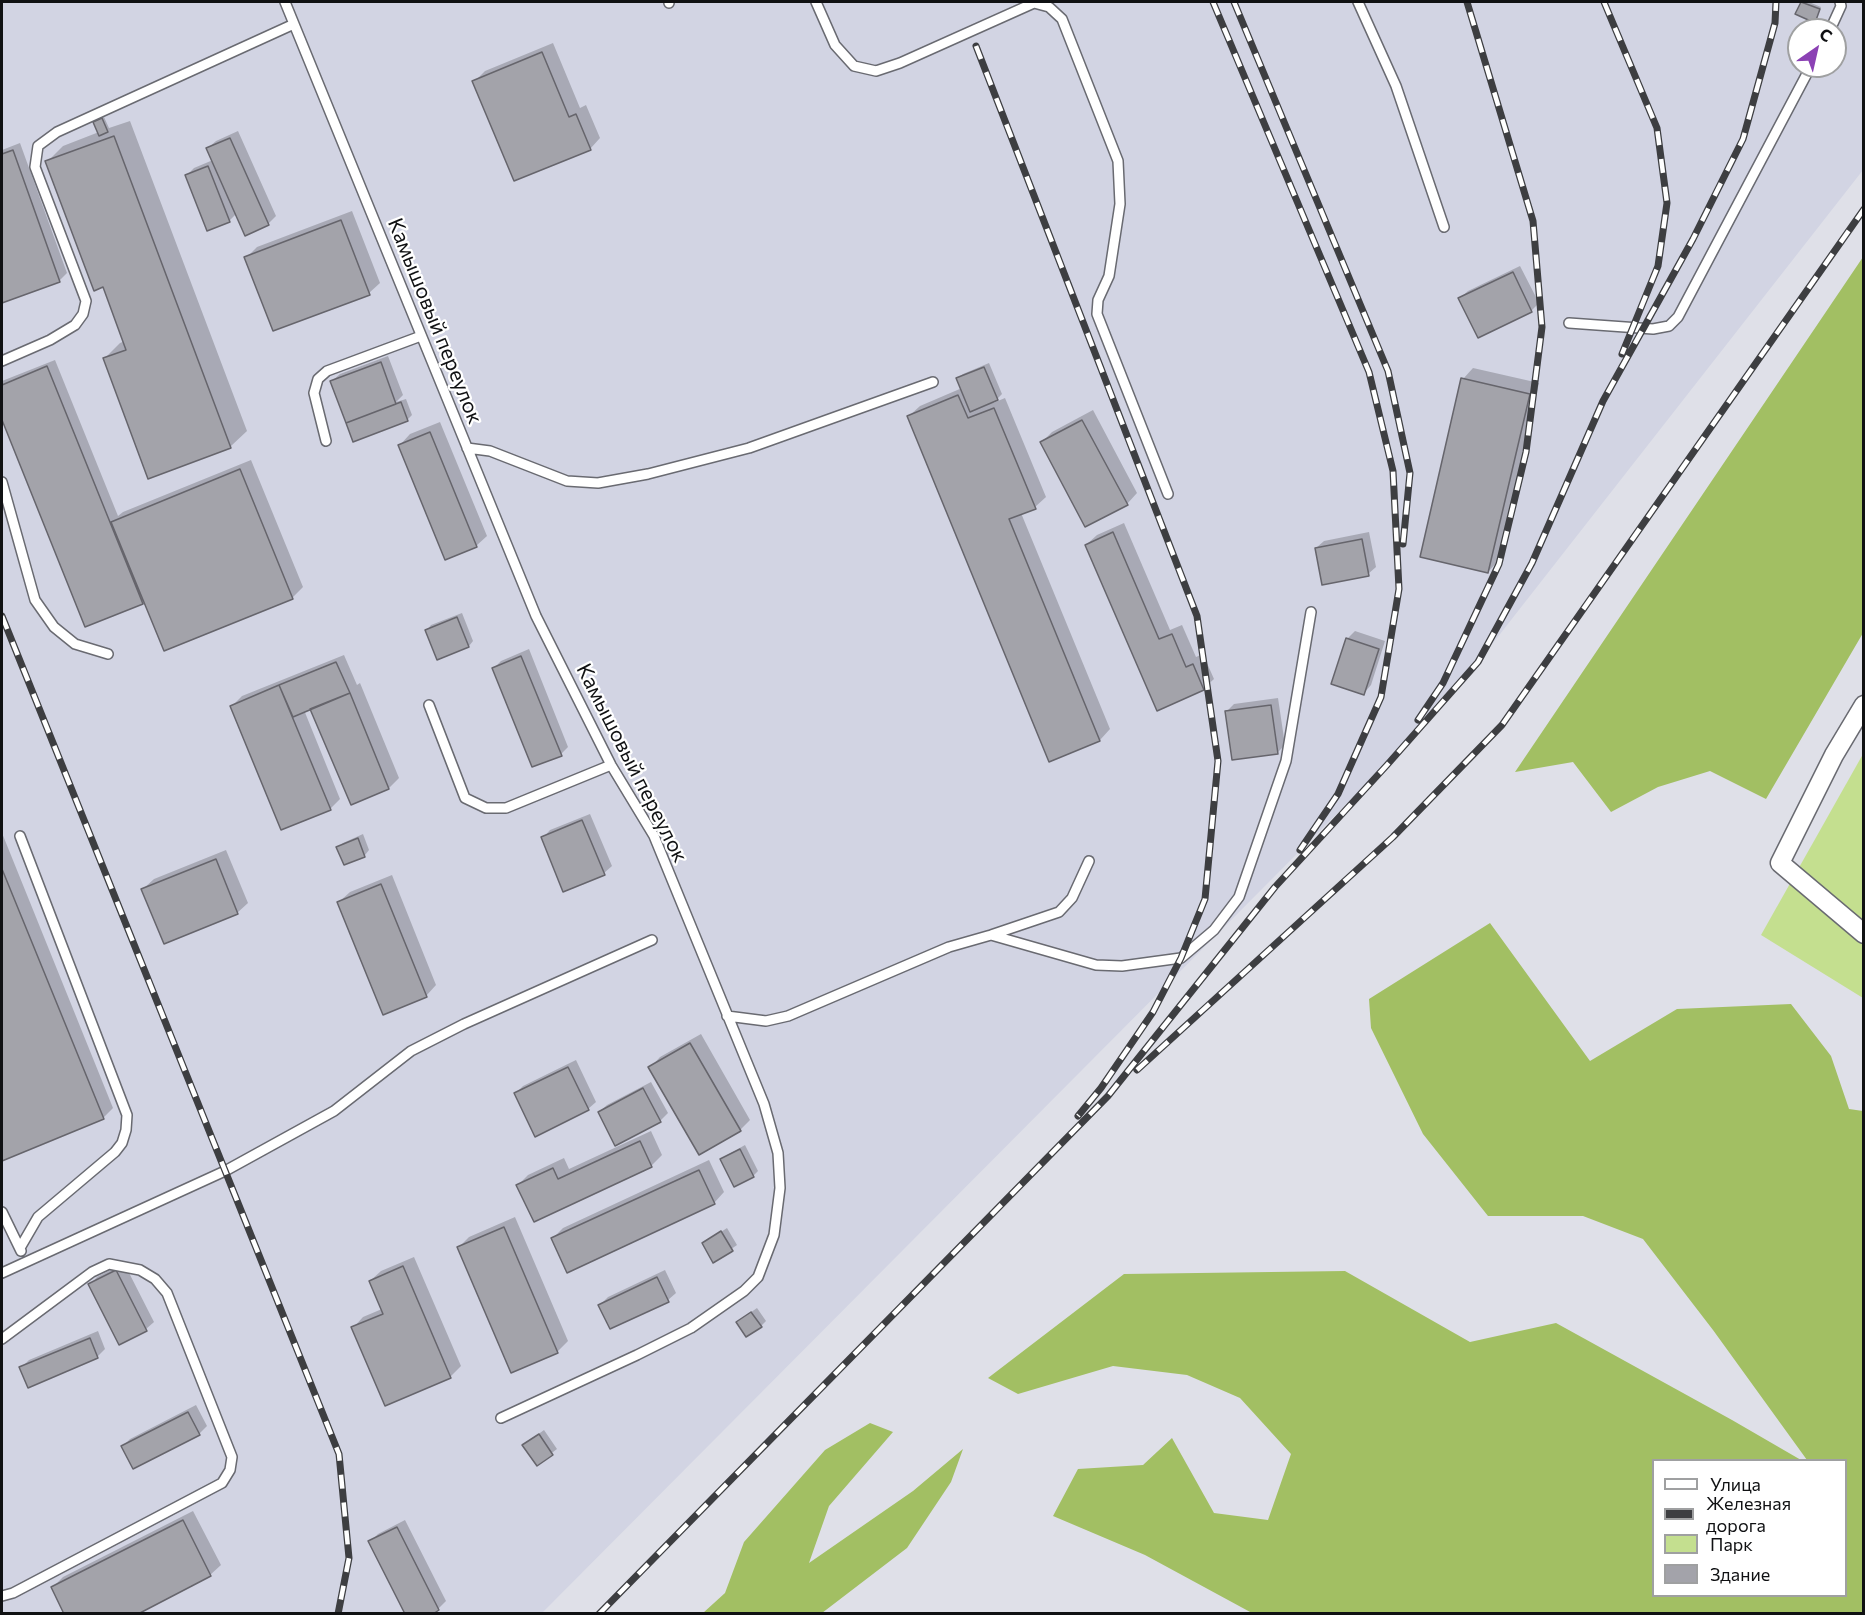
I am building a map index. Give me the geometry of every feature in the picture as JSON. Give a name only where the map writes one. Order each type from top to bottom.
[{"type":"street","points":[[1863,705],[1833,755],[1780,863],[1863,934]]},
{"type":"lane","name":"Камышовый переулок","points":[[285,2],[536,616],[611,765],[654,836],[764,1104],[778,1153],[780,1188],[774,1235],[758,1277],[744,1291],[691,1328],[501,1419]]},
{"type":"lane","points":[[816,2],[836,45],[854,66],[876,71],[900,63],[1034,3],[1049,7],[1062,19],[1118,161],[1120,204],[1109,276],[1098,300],[1097,314],[1168,494]]},
{"type":"lane","points":[[1358,2],[1396,86],[1444,227]]},
{"type":"lane","points":[[1836,18],[1841,6],[1840,2]]},
{"type":"lane","points":[[2,361],[50,340],[75,325],[83,314],[86,302],[35,167],[38,146],[57,132],[294,24]]},
{"type":"lane","points":[[1569,323],[1653,329],[1669,326],[1678,317],[1805,78]]},
{"type":"lane","points":[[326,441],[314,393],[318,379],[327,371],[421,336]]},
{"type":"lane","points":[[467,448],[490,451],[567,481],[598,483],[648,474],[749,448],[933,382]]},
{"type":"lane","points":[[2,482],[35,600],[54,627],[75,644],[108,654]]},
{"type":"lane","points":[[991,935],[1096,965],[1122,966],[1182,958],[1214,930],[1239,897],[1286,761],[1311,612]]},
{"type":"lane","points":[[429,705],[465,798],[486,808],[506,808],[611,765]]},
{"type":"lane","points":[[20,836],[127,1115],[124,1137],[115,1152],[38,1217],[20,1248]]},
{"type":"lane","points":[[727,1016],[766,1021],[788,1016],[949,947],[1059,912],[1072,898],[1089,861]]},
{"type":"lane","points":[[2,1273],[225,1171],[334,1111],[377,1076],[422,1046],[464,1024],[652,939]]},
{"type":"lane","points":[[2,1212],[26,1261]]},
{"type":"lane","points":[[2,1339],[92,1272],[109,1264],[140,1270],[155,1279],[167,1293],[232,1457],[230,1470],[222,1483],[13,1593],[2,1596]]},
{"type":"shaded area","points":[[2,2],[1863,2],[1863,170],[1443,707],[542,1613],[2,1614]]},
{"type":"green space","points":[[1863,257],[1863,633],[1766,799],[1710,771],[1658,787],[1611,812],[1573,762],[1515,772]]},
{"type":"green space","points":[[1863,754],[1863,998],[1761,935]]},
{"type":"green space","points":[[1490,923],[1590,1061],[1677,1009],[1791,1004],[1831,1056],[1849,1109],[1863,1111],[1863,1613],[1252,1613],[1145,1555],[1053,1516],[1078,1469],[1143,1465],[1172,1438],[1214,1513],[1268,1520],[1291,1454],[1240,1398],[1187,1375],[1113,1366],[1018,1394],[988,1378],[1124,1274],[1345,1271],[1470,1342],[1556,1323],[1799,1459],[1652,1459],[1652,1597],[1847,1597],[1847,1459],[1806,1459],[1713,1330],[1643,1239],[1583,1216],[1488,1216],[1423,1134],[1371,1028],[1369,999]]},
{"type":"green space","points":[[870,1423],[893,1432],[829,1506],[809,1563],[913,1491],[963,1449],[951,1482],[907,1548],[822,1613],[703,1613],[725,1593],[744,1542],[825,1450]]},
{"type":"building","points":[[1801,2],[1820,9],[1817,18],[1804,18],[1795,14]]},
{"type":"building","points":[[542,52],[569,117],[576,114],[591,150],[514,181],[472,81]]},
{"type":"building","points":[[102,118],[108,132],[99,136],[93,122]]},
{"type":"building","points":[[114,136],[231,448],[148,479],[103,358],[126,350],[103,287],[94,291],[45,161]]},
{"type":"building","points":[[230,138],[269,225],[245,236],[206,148]]},
{"type":"building","points":[[13,150],[60,282],[2,303],[2,154]]},
{"type":"building","points":[[208,166],[230,222],[207,231],[185,175]]},
{"type":"building","points":[[341,220],[370,295],[273,331],[244,257]]},
{"type":"building","points":[[1513,272],[1532,312],[1478,338],[1458,298]]},
{"type":"building","points":[[381,362],[396,404],[346,423],[330,381]]},
{"type":"building","points":[[47,366],[143,604],[85,627],[2,420],[2,385]]},
{"type":"building","points":[[984,367],[998,400],[970,412],[956,378]]},
{"type":"building","points":[[1461,378],[1530,394],[1488,573],[1420,557]]},
{"type":"building","points":[[958,395],[968,418],[994,408],[1036,509],[1009,519],[1100,741],[1049,762],[907,416]]},
{"type":"building","points":[[401,402],[408,421],[353,442],[346,423]]},
{"type":"building","points":[[1082,420],[1128,505],[1085,527],[1040,442]]},
{"type":"building","points":[[430,432],[477,547],[445,560],[398,445]]},
{"type":"building","points":[[240,469],[293,599],[164,651],[111,522]]},
{"type":"building","points":[[1113,532],[1159,639],[1172,634],[1186,667],[1193,664],[1204,690],[1157,711],[1085,545]]},
{"type":"building","points":[[1362,539],[1369,576],[1322,585],[1315,548]]},
{"type":"building","points":[[457,617],[469,647],[437,660],[425,630]]},
{"type":"building","points":[[1346,638],[1379,649],[1364,695],[1331,684]]},
{"type":"building","points":[[521,656],[562,756],[532,767],[492,668]]},
{"type":"building","points":[[336,662],[350,693],[293,717],[279,685]]},
{"type":"building","points":[[279,685],[331,810],[281,830],[230,706]]},
{"type":"building","points":[[350,693],[389,789],[351,805],[310,709]]},
{"type":"building","points":[[1271,705],[1278,754],[1232,760],[1225,711]]},
{"type":"building","points":[[582,820],[605,875],[563,892],[541,837]]},
{"type":"building","points":[[358,838],[365,857],[344,865],[336,847]]},
{"type":"building","points":[[216,859],[238,914],[164,944],[141,889]]},
{"type":"building","points":[[2,869],[104,1119],[2,1161]]},
{"type":"building","points":[[381,884],[427,997],[383,1015],[337,902]]},
{"type":"building","points":[[690,1043],[741,1131],[699,1155],[648,1067]]},
{"type":"building","points":[[568,1067],[589,1110],[535,1137],[514,1093]]},
{"type":"building","points":[[643,1088],[661,1122],[615,1146],[598,1112]]},
{"type":"building","points":[[640,1141],[652,1167],[534,1222],[516,1185],[553,1168],[558,1179]]},
{"type":"building","points":[[740,1149],[754,1177],[734,1187],[720,1159]]},
{"type":"building","points":[[699,1170],[715,1204],[567,1273],[551,1238]]},
{"type":"building","points":[[504,1227],[558,1353],[511,1373],[457,1247]]},
{"type":"building","points":[[721,1231],[733,1251],[713,1263],[702,1243]]},
{"type":"building","points":[[403,1266],[451,1378],[385,1406],[351,1327],[383,1314],[369,1281]]},
{"type":"building","points":[[116,1270],[147,1331],[119,1345],[88,1284]]},
{"type":"building","points":[[657,1277],[669,1302],[610,1329],[598,1305]]},
{"type":"building","points":[[751,1312],[762,1327],[746,1337],[736,1322]]},
{"type":"building","points":[[90,1338],[98,1358],[28,1388],[19,1367]]},
{"type":"building","points":[[188,1412],[200,1435],[133,1469],[121,1446]]},
{"type":"building","points":[[539,1434],[553,1455],[537,1466],[522,1445]]},
{"type":"building","points":[[183,1520],[211,1576],[138,1614],[64,1614],[51,1587]]},
{"type":"building","points":[[397,1527],[439,1610],[433,1614],[405,1614],[368,1541]]},
{"type":"railway","points":[[1213,2],[1369,372],[1393,471],[1399,589],[1381,697],[1338,794],[1300,850]]},
{"type":"railway","points":[[1234,2],[1388,371],[1410,473],[1403,544]]},
{"type":"railway","points":[[1418,720],[1443,683],[1499,564],[1526,452],[1542,327],[1533,221],[1467,2]]},
{"type":"railway","points":[[1604,2],[1657,128],[1667,203],[1658,266],[1622,354]]},
{"type":"railway","points":[[599,1614],[1108,1096],[1275,887],[1478,662],[1532,563],[1603,401],[1693,239],[1743,139],[1775,23],[1776,2]]},
{"type":"railway","points":[[976,46],[1197,616],[1218,761],[1205,899],[1181,958],[1153,1012],[1101,1088],[1078,1116]]},
{"type":"railway","points":[[1137,1070],[1393,837],[1502,725],[1864,209]]},
{"type":"railway","points":[[2,616],[339,1454],[349,1558],[338,1614]]}]
